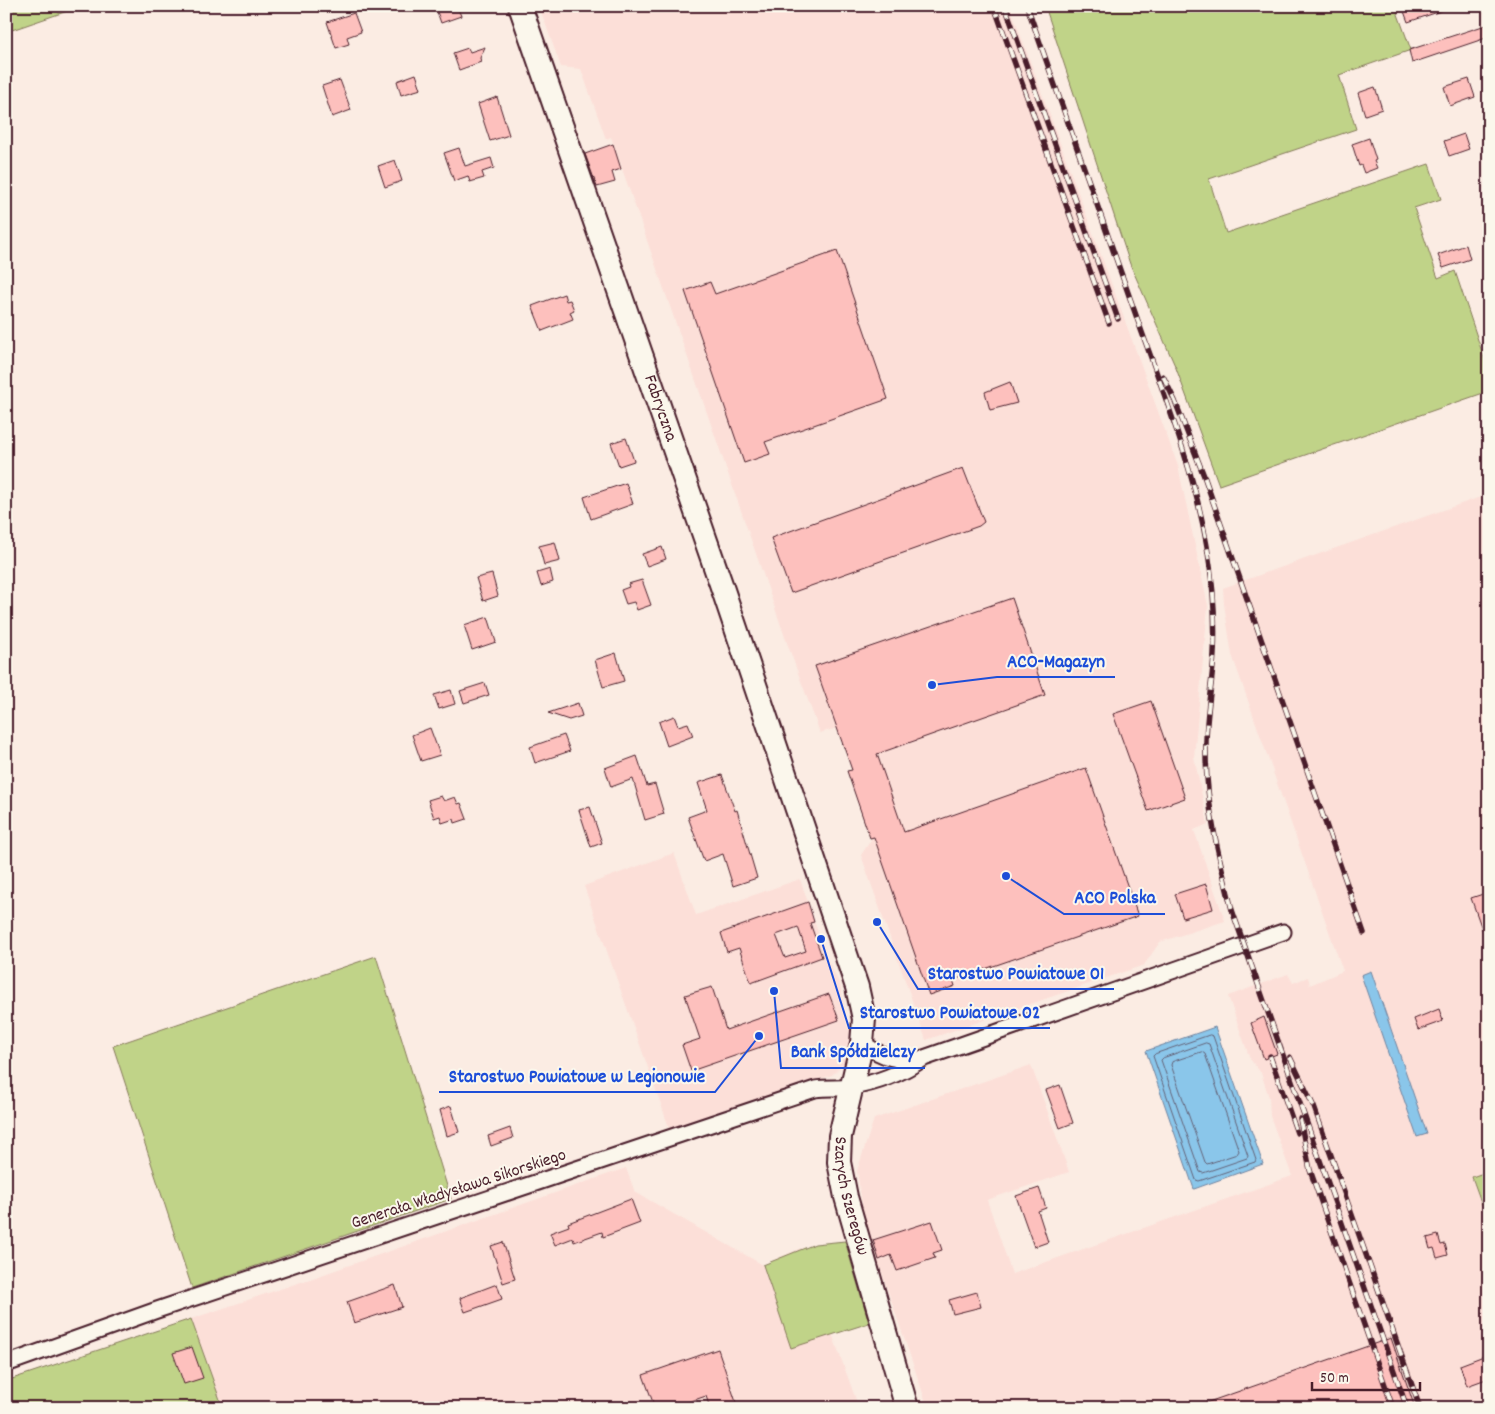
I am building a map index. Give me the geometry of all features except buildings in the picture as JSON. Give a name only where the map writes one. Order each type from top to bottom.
[{"type":"street","name":"Fabryczna","points":[[520,6],[750,666],[798,812]]},
{"type":"street","name":"Szarych Szeregów","points":[[798,812],[857,988],[864,1019],[862,1043],[850,1087],[840,1136],[839,1162],[846,1197],[907,1408]]},
{"type":"street","name":"Generała Władysława Sikorskiego","points":[[862,1043],[878,1054],[888,1058],[907,1060],[924,1058],[1284,932]]},
{"type":"street","name":"Generała Władysława Sikorskiego","points":[[6,1364],[157,1310],[810,1091],[826,1087],[850,1087],[886,1078],[905,1071],[924,1058]]},
{"type":"shaded area","points":[[539,6],[1010,6],[1178,466],[1208,606],[1194,757],[1208,824],[1194,830],[1225,921],[1160,942],[1144,965],[926,1040],[861,855],[871,840],[871,829],[867,830],[847,771],[852,770],[837,728],[820,733],[611,137],[606,139],[581,69],[561,67]]},
{"type":"shaded area","points":[[1489,494],[1489,1171],[1472,1178],[1489,1224],[1489,1408],[928,1408],[865,1224],[857,1171],[874,1119],[1031,1065],[1069,1172],[987,1200],[1012,1274],[1292,1176],[1270,1116],[1269,1097],[1261,1073],[1250,1059],[1228,996],[1288,974],[1293,983],[1308,977],[1310,985],[1343,971],[1232,655],[1223,588]]},
{"type":"shaded area","points":[[674,853],[696,915],[800,879],[827,959],[840,985],[848,1028],[851,1028],[849,1052],[843,1064],[832,1075],[670,1130],[584,886]]},
{"type":"shaded area","points":[[626,1168],[635,1192],[763,1265],[801,1248],[859,1408],[223,1408],[191,1319]]},
{"type":"green space","points":[[6,6],[82,6],[6,32]]},
{"type":"green space","points":[[1045,6],[1395,6],[1411,50],[1339,75],[1356,129],[1209,179],[1226,233],[1429,164],[1441,199],[1414,208],[1438,278],[1455,271],[1489,373],[1489,391],[1219,485],[1176,368],[1130,264]]},
{"type":"green space","points":[[376,956],[451,1199],[192,1288],[113,1046]]},
{"type":"green space","points":[[1489,1171],[1489,1224],[1472,1177]]},
{"type":"green space","points":[[845,1241],[869,1323],[791,1348],[763,1265],[815,1244]]},
{"type":"green space","points":[[191,1319],[223,1408],[6,1408],[6,1381]]},
{"type":"water","points":[[1371,971],[1427,1134],[1417,1137],[1361,975]]},
{"type":"water","points":[[1215,1027],[1263,1164],[1194,1189],[1146,1051]]},
{"type":"railway","points":[[994,6],[1109,323]]},
{"type":"railway","points":[[1005,6],[1118,319]]},
{"type":"railway","points":[[1027,6],[1177,432],[1201,517],[1211,573],[1215,627],[1206,740],[1208,792],[1214,832],[1232,910],[1407,1408]]},
{"type":"railway","points":[[1163,376],[1175,401],[1204,476],[1364,933]]},
{"type":"railway","points":[[1270,1056],[1297,1133]]},
{"type":"railway","points":[[1290,1057],[1314,1107],[1420,1408]]},
{"type":"railway","points":[[1300,1119],[1310,1170],[1393,1408]]},
{"type":"place","name":"ACO-Magazyn","points":[[932,685]]},
{"type":"place","name":"ACO Polska","points":[[1006,876]]},
{"type":"place","name":"Starostwo Powiatowe 01","points":[[877,922]]},
{"type":"place","name":"Starostwo Powiatowe 02","points":[[821,939]]},
{"type":"place","name":"Bank Spółdzielczy","points":[[774,991]]},
{"type":"place","name":"Starostwo Powiatowe w Legionowie","points":[[759,1036]]}]
